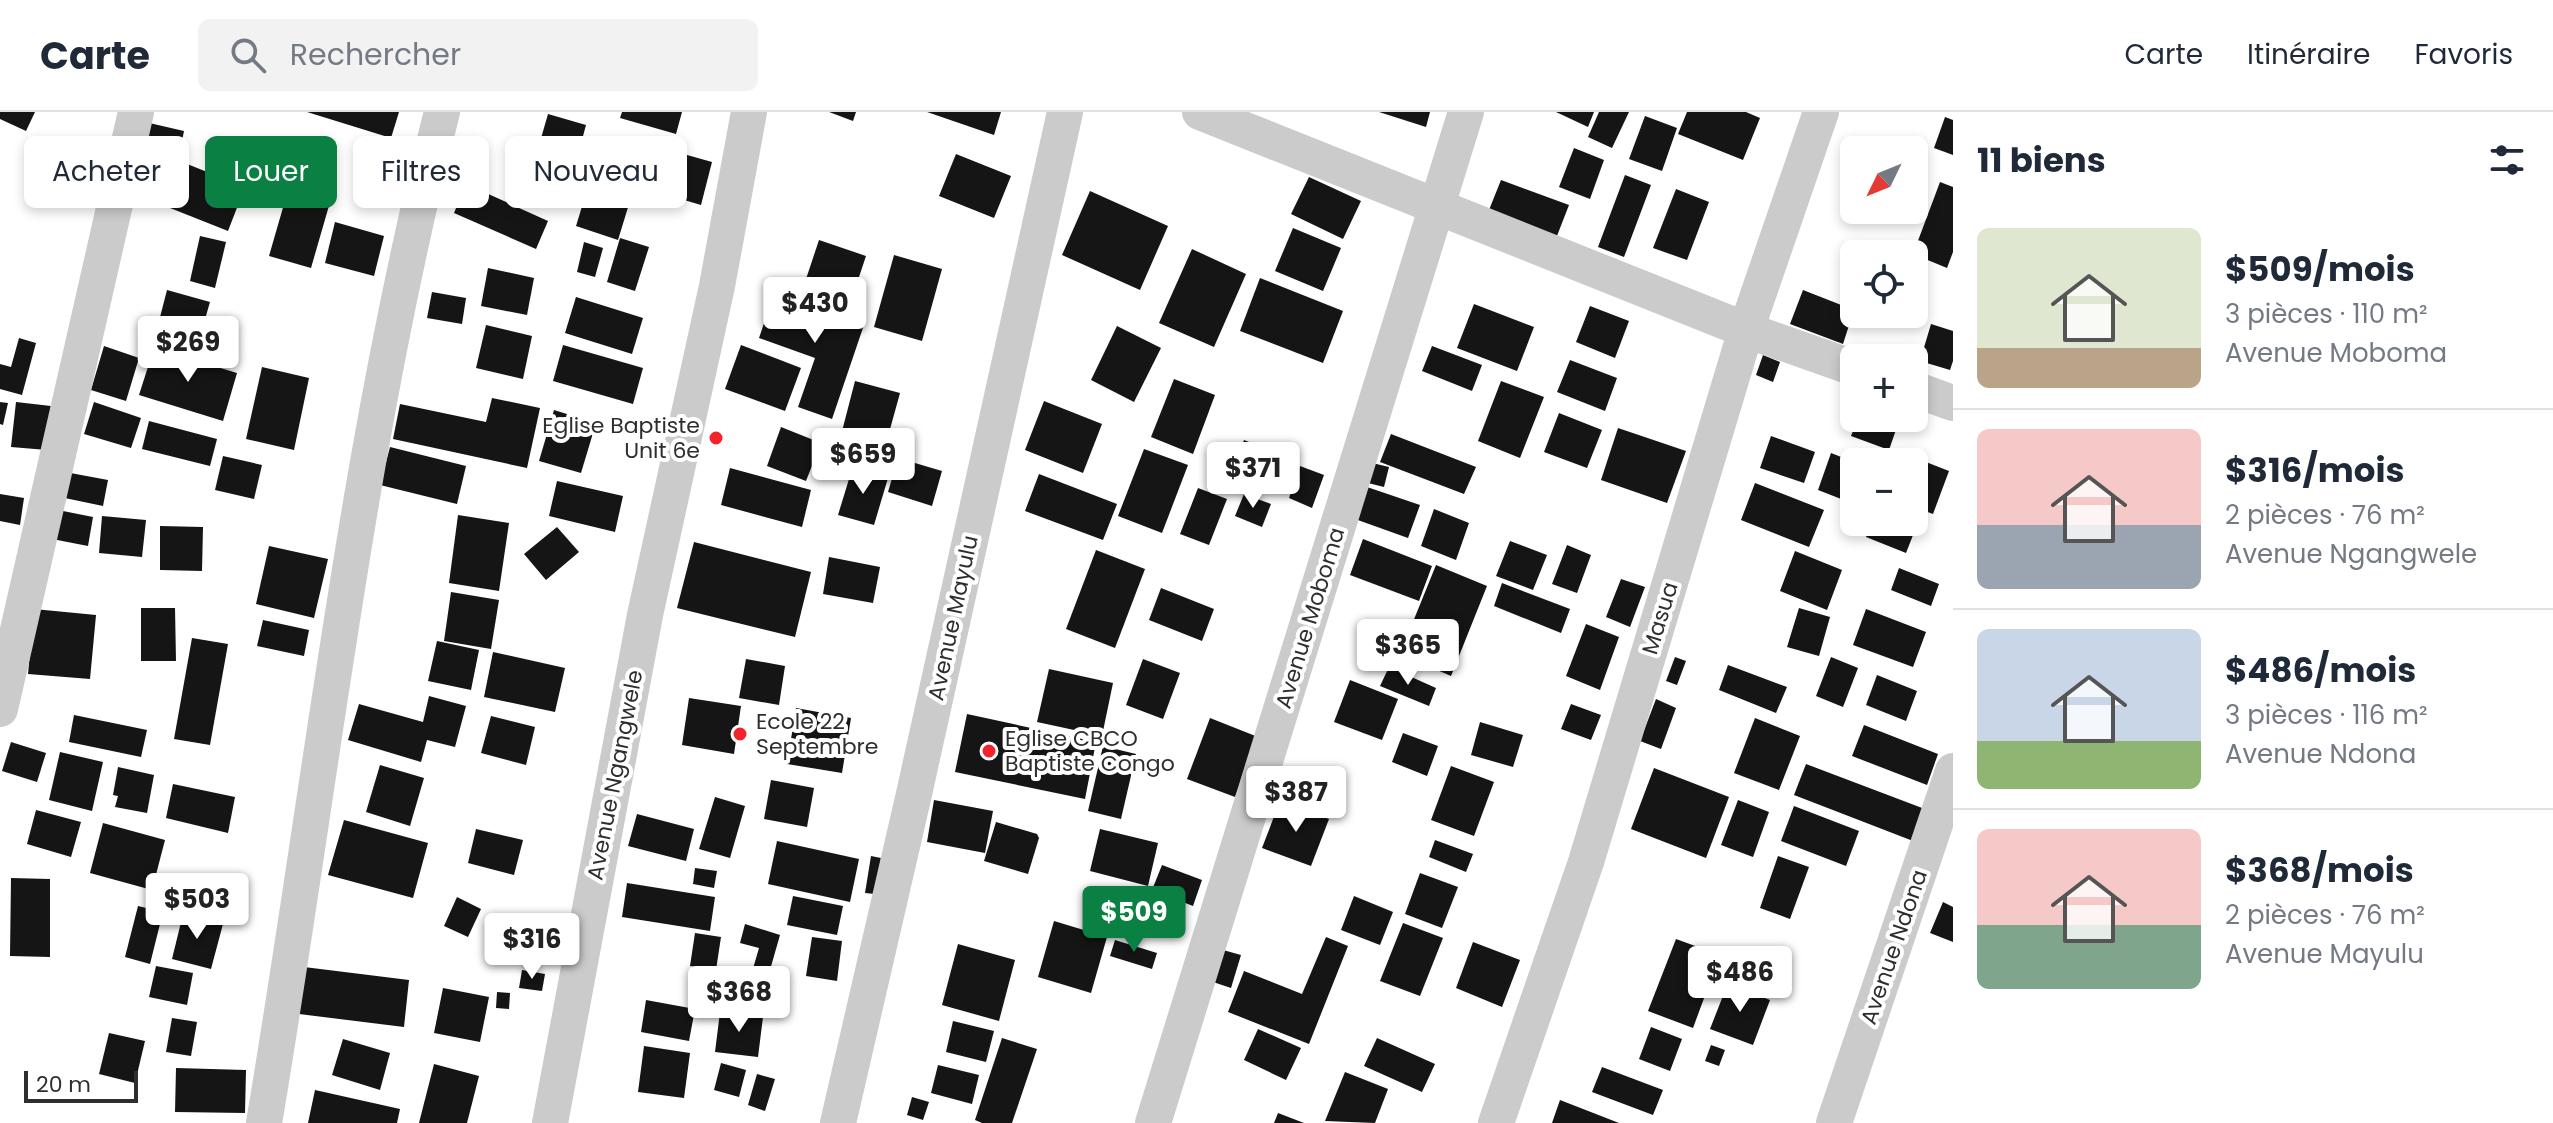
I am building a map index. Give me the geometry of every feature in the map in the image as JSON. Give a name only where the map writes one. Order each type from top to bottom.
[{"type":"street","points":[[0,709],[136,112]]},
{"type":"street","points":[[264,1123],[343,606],[416,215],[442,112]]},
{"type":"street","name":"Avenue Ngangwele","points":[[550,1123],[645,615],[717,286],[749,112]]},
{"type":"street","name":"Avenue Mayulu","points":[[838,1123],[1065,112]]},
{"type":"street","points":[[1200,112],[1746,330],[1840,363]]},
{"type":"street","name":"Avenue Moboma","points":[[1153,1123],[1466,112]]},
{"type":"street","name":"Masua","points":[[1496,1123],[1586,862],[1746,330],[1821,112]]},
{"type":"street","points":[[1928,394],[1953,403]]},
{"type":"street","name":"Avenue Ndona","points":[[1834,1123],[1953,771]]},
{"type":"building","points":[[0,112],[35,112],[26,131],[0,119]]},
{"type":"building","points":[[307,112],[399,112],[392,136]]},
{"type":"building","points":[[622,112],[682,112],[676,134],[620,118]]},
{"type":"building","points":[[829,112],[856,112],[853,121]]},
{"type":"building","points":[[927,112],[1001,112],[994,135]]},
{"type":"building","points":[[1379,112],[1430,112],[1426,127]]},
{"type":"building","points":[[1556,112],[1594,112],[1588,127]]},
{"type":"building","points":[[1599,112],[1629,112],[1612,148],[1588,137]]},
{"type":"building","points":[[1687,112],[1746,112],[1760,118],[1743,160],[1678,134]]},
{"type":"building","points":[[548,114],[586,125],[583,136],[542,136]]},
{"type":"building","points":[[1645,116],[1677,128],[1662,171],[1629,159]]},
{"type":"building","points":[[1945,117],[1953,120],[1953,155],[1934,148]]},
{"type":"building","points":[[145,122],[184,131],[183,136],[142,136]]},
{"type":"building","points":[[1574,148],[1604,160],[1590,199],[1559,187]]},
{"type":"building","points":[[956,154],[1011,176],[994,218],[939,196]]},
{"type":"building","points":[[687,155],[712,162],[701,205],[687,201]]},
{"type":"building","points":[[189,165],[205,171],[205,208],[237,208],[228,231],[170,208],[189,208]]},
{"type":"building","points":[[1625,175],[1651,185],[1624,257],[1598,247]]},
{"type":"building","points":[[1309,177],[1361,201],[1343,239],[1291,214]]},
{"type":"building","points":[[1501,180],[1569,205],[1555,241],[1487,215]]},
{"type":"building","points":[[1940,182],[1953,187],[1953,252],[1947,268],[1928,260],[1928,240],[1918,240],[1924,224],[1928,224],[1928,214]]},
{"type":"building","points":[[1676,189],[1709,202],[1687,260],[1653,248]]},
{"type":"building","points":[[1090,191],[1168,226],[1140,290],[1062,255]]},
{"type":"building","points":[[489,194],[505,202],[505,208],[519,208],[548,221],[536,249],[454,213],[456,208],[489,208]]},
{"type":"building","points":[[283,208],[328,208],[311,268],[269,256]]},
{"type":"building","points":[[582,208],[628,208],[618,240],[576,226]]},
{"type":"building","points":[[335,222],[384,236],[374,276],[325,263]]},
{"type":"building","points":[[1293,228],[1341,248],[1323,291],[1275,271]]},
{"type":"building","points":[[200,236],[226,242],[215,288],[190,281]]},
{"type":"building","points":[[620,238],[649,247],[635,291],[607,282]]},
{"type":"building","points":[[819,240],[866,256],[850,304],[803,288]]},
{"type":"building","points":[[584,242],[603,248],[595,277],[577,272]]},
{"type":"building","points":[[1192,249],[1246,274],[1214,347],[1159,323]]},
{"type":"building","points":[[894,255],[942,269],[922,341],[874,327]]},
{"type":"building","points":[[488,268],[534,278],[527,315],[481,306]]},
{"type":"building","points":[[1260,278],[1343,311],[1323,363],[1240,331]]},
{"type":"building","points":[[776,288],[866,319],[832,419],[798,407],[815,358],[759,338]]},
{"type":"building","points":[[167,290],[210,302],[201,333],[159,321]]},
{"type":"building","points":[[1803,290],[1840,305],[1840,328],[1848,328],[1843,344],[1790,324]]},
{"type":"building","points":[[432,292],[466,298],[462,324],[427,318]]},
{"type":"building","points":[[576,297],[643,318],[632,354],[565,333]]},
{"type":"building","points":[[1474,304],[1534,327],[1517,371],[1457,348]]},
{"type":"building","points":[[1590,306],[1629,321],[1615,358],[1576,342]]},
{"type":"building","points":[[1931,324],[1953,331],[1950,370],[1928,363],[1928,344],[1925,344]]},
{"type":"building","points":[[486,325],[532,336],[523,379],[476,368]]},
{"type":"building","points":[[1117,326],[1161,348],[1134,402],[1091,380]]},
{"type":"building","points":[[19,338],[36,343],[22,395],[0,389],[0,364],[11,367]]},
{"type":"building","points":[[563,345],[643,368],[633,404],[553,381]]},
{"type":"building","points":[[741,345],[801,368],[785,411],[725,389]]},
{"type":"building","points":[[104,346],[139,358],[126,401],[91,390]]},
{"type":"building","points":[[1432,346],[1482,365],[1472,391],[1422,371]]},
{"type":"building","points":[[154,348],[237,373],[223,421],[139,395]]},
{"type":"building","points":[[1763,355],[1780,362],[1773,382],[1756,375]]},
{"type":"building","points":[[1570,360],[1617,378],[1605,411],[1557,392]]},
{"type":"building","points":[[262,367],[309,378],[294,450],[246,439]]},
{"type":"building","points":[[1174,379],[1215,395],[1193,454],[1151,437]]},
{"type":"building","points":[[855,381],[900,393],[884,451],[840,439]]},
{"type":"building","points":[[1501,381],[1544,397],[1520,458],[1478,441]]},
{"type":"building","points":[[492,398],[540,408],[527,468],[393,439],[400,404],[486,422]]},
{"type":"building","points":[[1044,401],[1102,424],[1083,473],[1025,450]]},
{"type":"building","points":[[0,402],[8,403],[3,425],[0,424]]},
{"type":"building","points":[[16,402],[51,406],[47,450],[11,447]]},
{"type":"building","points":[[94,402],[141,418],[131,448],[84,434]]},
{"type":"building","points":[[554,410],[596,423],[581,473],[539,461]]},
{"type":"building","points":[[1559,413],[1602,430],[1587,468],[1544,452]]},
{"type":"building","points":[[149,421],[217,439],[210,466],[142,449]]},
{"type":"building","points":[[781,427],[821,443],[806,481],[767,466]]},
{"type":"building","points":[[1618,428],[1686,451],[1667,503],[1601,480]]},
{"type":"building","points":[[1853,432],[1895,432],[1890,448],[1851,436]]},
{"type":"building","points":[[1391,434],[1476,467],[1464,494],[1380,462]]},
{"type":"building","points":[[1771,436],[1815,452],[1804,483],[1760,468]]},
{"type":"building","points":[[1244,440],[1286,457],[1276,482],[1234,467]]},
{"type":"building","points":[[390,447],[466,466],[457,504],[380,485]]},
{"type":"building","points":[[1144,449],[1188,465],[1162,533],[1118,516]]},
{"type":"building","points":[[1831,453],[1840,457],[1840,499],[1818,490]]},
{"type":"building","points":[[223,456],[262,465],[254,499],[215,490]]},
{"type":"building","points":[[898,458],[942,471],[932,506],[888,492]]},
{"type":"building","points":[[1364,461],[1389,467],[1384,487],[1360,481]]},
{"type":"building","points":[[1928,463],[1949,471],[1933,514],[1928,512]]},
{"type":"building","points":[[853,466],[888,478],[874,525],[838,515]]},
{"type":"building","points":[[1300,466],[1324,475],[1312,508],[1289,498]]},
{"type":"building","points":[[730,468],[811,490],[802,527],[721,505]]},
{"type":"building","points":[[65,472],[108,480],[103,506],[60,497]]},
{"type":"building","points":[[1039,474],[1117,504],[1103,540],[1025,511]]},
{"type":"building","points":[[557,481],[623,496],[615,532],[549,516]]},
{"type":"building","points":[[1755,483],[1824,510],[1809,547],[1741,520]]},
{"type":"building","points":[[1367,487],[1420,505],[1408,538],[1355,519]]},
{"type":"building","points":[[1198,488],[1227,499],[1209,545],[1180,534]]},
{"type":"building","points":[[0,494],[24,498],[20,525],[0,521]]},
{"type":"building","points":[[1244,494],[1271,504],[1262,527],[1235,516]]},
{"type":"building","points":[[1434,509],[1469,523],[1456,560],[1421,546]]},
{"type":"building","points":[[58,510],[93,517],[88,546],[52,539]]},
{"type":"building","points":[[458,515],[509,523],[499,591],[449,583]]},
{"type":"building","points":[[102,516],[146,520],[142,557],[99,553]]},
{"type":"building","points":[[160,526],[203,527],[202,571],[160,570]]},
{"type":"building","points":[[557,527],[579,552],[546,580],[524,554]]},
{"type":"building","points":[[1866,536],[1913,536],[1906,553]]},
{"type":"building","points":[[1363,539],[1432,566],[1419,601],[1350,575]]},
{"type":"building","points":[[1510,541],[1547,555],[1533,590],[1496,576]]},
{"type":"building","points":[[694,542],[811,572],[795,637],[677,608]]},
{"type":"building","points":[[1567,545],[1591,555],[1577,593],[1552,584]]},
{"type":"building","points":[[269,546],[328,559],[314,618],[256,604]]},
{"type":"building","points":[[1096,550],[1145,569],[1115,648],[1066,629]]},
{"type":"building","points":[[1795,551],[1842,570],[1827,610],[1780,591]]},
{"type":"building","points":[[829,557],[880,567],[873,603],[823,594]]},
{"type":"building","points":[[1436,565],[1487,586],[1451,676],[1400,654]]},
{"type":"building","points":[[1899,568],[1939,584],[1931,606],[1891,590]]},
{"type":"building","points":[[1621,579],[1645,587],[1630,627],[1606,617]]},
{"type":"building","points":[[1502,583],[1570,609],[1561,633],[1494,606]]},
{"type":"building","points":[[1161,588],[1214,609],[1202,641],[1149,620]]},
{"type":"building","points":[[451,592],[499,600],[491,649],[444,641]]},
{"type":"building","points":[[141,608],[175,608],[176,661],[141,661]]},
{"type":"building","points":[[1799,608],[1830,617],[1819,656],[1787,647]]},
{"type":"building","points":[[34,609],[96,615],[90,679],[28,674]]},
{"type":"building","points":[[1866,609],[1926,632],[1913,667],[1853,645]]},
{"type":"building","points":[[263,620],[309,630],[304,656],[257,646]]},
{"type":"building","points":[[1586,624],[1619,637],[1600,690],[1566,676]]},
{"type":"building","points":[[192,638],[228,644],[210,745],[174,739]]},
{"type":"building","points":[[437,641],[479,650],[471,690],[428,681]]},
{"type":"building","points":[[493,652],[565,668],[555,712],[484,697]]},
{"type":"building","points":[[1675,657],[1686,661],[1677,685],[1666,681]]},
{"type":"building","points":[[1831,657],[1858,668],[1843,707],[1816,696]]},
{"type":"building","points":[[746,659],[785,666],[779,705],[739,698]]},
{"type":"building","points":[[1143,659],[1180,673],[1163,719],[1126,705]]},
{"type":"building","points":[[1728,665],[1787,687],[1776,713],[1719,690]]},
{"type":"building","points":[[1389,667],[1436,688],[1429,706],[1380,686]]},
{"type":"building","points":[[1049,669],[1113,683],[1102,736],[1037,722]]},
{"type":"building","points":[[1877,675],[1917,691],[1906,721],[1866,705]]},
{"type":"building","points":[[1350,680],[1398,699],[1382,740],[1334,722]]},
{"type":"building","points":[[429,696],[466,706],[455,747],[427,740],[421,762],[348,740],[359,704],[423,722]]},
{"type":"building","points":[[689,698],[741,706],[734,754],[682,745]]},
{"type":"building","points":[[1656,699],[1676,708],[1661,749],[1640,741]]},
{"type":"building","points":[[1571,704],[1601,715],[1591,740],[1561,729]]},
{"type":"building","points":[[796,708],[851,718],[842,773],[787,764]]},
{"type":"building","points":[[967,714],[1096,742],[1085,799],[955,772]]},
{"type":"building","points":[[74,715],[147,730],[141,757],[69,742]]},
{"type":"building","points":[[491,716],[535,727],[526,765],[481,753]]},
{"type":"building","points":[[1210,718],[1258,737],[1235,797],[1187,779]]},
{"type":"building","points":[[1755,718],[1800,736],[1779,790],[1734,773]]},
{"type":"building","points":[[1480,722],[1523,735],[1513,767],[1471,755]]},
{"type":"building","points":[[1864,725],[1938,754],[1927,785],[1852,756]]},
{"type":"building","points":[[1403,733],[1438,746],[1427,776],[1392,762]]},
{"type":"building","points":[[11,742],[46,753],[37,782],[2,771]]},
{"type":"building","points":[[1103,746],[1136,754],[1121,819],[1088,811]]},
{"type":"building","points":[[60,752],[103,762],[92,811],[49,800]]},
{"type":"building","points":[[1806,764],[1938,814],[1926,846],[1794,795]]},
{"type":"building","points":[[380,765],[424,778],[410,826],[366,812]]},
{"type":"building","points":[[1451,766],[1494,782],[1474,836],[1431,820]]},
{"type":"building","points":[[118,767],[154,775],[147,813],[115,807],[118,796],[113,795]]},
{"type":"building","points":[[1654,768],[1729,797],[1706,858],[1631,829]]},
{"type":"building","points":[[771,780],[814,788],[807,827],[764,819]]},
{"type":"building","points":[[173,784],[235,797],[228,833],[166,818]]},
{"type":"building","points":[[715,797],[745,806],[730,858],[699,849]]},
{"type":"building","points":[[934,800],[993,811],[985,853],[927,842]]},
{"type":"building","points":[[1738,800],[1769,812],[1753,857],[1721,845]]},
{"type":"building","points":[[1280,801],[1329,819],[1311,866],[1262,848]]},
{"type":"building","points":[[1794,806],[1859,831],[1846,866],[1781,841]]},
{"type":"building","points":[[36,810],[81,822],[71,857],[27,844]]},
{"type":"building","points":[[637,814],[694,829],[686,861],[628,846]]},
{"type":"building","points":[[344,820],[428,843],[413,898],[328,875]]},
{"type":"building","points":[[996,822],[1037,834],[1039,838],[1028,874],[984,861]]},
{"type":"building","points":[[103,823],[165,840],[152,890],[90,873]]},
{"type":"building","points":[[476,829],[523,840],[514,875],[468,863]]},
{"type":"building","points":[[1100,829],[1158,843],[1148,886],[1090,871]]},
{"type":"building","points":[[1435,840],[1473,854],[1466,872],[1429,857]]},
{"type":"building","points":[[777,841],[859,859],[850,902],[768,884]]},
{"type":"building","points":[[871,856],[881,858],[875,894],[865,893]]},
{"type":"building","points":[[1778,856],[1809,867],[1790,919],[1760,908]]},
{"type":"building","points":[[1162,865],[1202,880],[1193,906],[1152,890]]},
{"type":"building","points":[[695,868],[717,871],[714,888],[693,884]]},
{"type":"building","points":[[1420,873],[1458,887],[1442,928],[1405,914]]},
{"type":"building","points":[[11,878],[50,879],[50,957],[10,956]]},
{"type":"building","points":[[627,883],[715,897],[710,931],[622,917]]},
{"type":"building","points":[[793,896],[843,906],[837,935],[787,925]]},
{"type":"building","points":[[1354,896],[1393,912],[1380,945],[1341,930]]},
{"type":"building","points":[[457,897],[481,909],[468,937],[444,926]]},
{"type":"building","points":[[1943,902],[1953,907],[1953,942],[1930,933]]},
{"type":"building","points":[[138,906],[163,912],[150,964],[125,957]]},
{"type":"building","points":[[183,914],[223,924],[211,969],[172,959]]},
{"type":"building","points":[[1054,921],[1107,937],[1091,993],[1038,977]]},
{"type":"building","points":[[1403,923],[1443,938],[1420,996],[1380,981]]},
{"type":"building","points":[[745,924],[780,935],[768,977],[752,972],[759,948],[740,943]]},
{"type":"building","points":[[695,933],[721,937],[716,970],[690,966]]},
{"type":"building","points":[[812,937],[842,941],[837,981],[806,976]]},
{"type":"building","points":[[1326,937],[1348,946],[1309,1044],[1228,1012],[1244,971],[1302,994]]},
{"type":"building","points":[[1676,939],[1720,955],[1693,1028],[1648,1011]]},
{"type":"building","points":[[1115,940],[1157,953],[1152,969],[1110,956]]},
{"type":"building","points":[[1473,942],[1520,960],[1502,1007],[1456,988]]},
{"type":"building","points":[[958,944],[1015,960],[999,1021],[942,1005]]},
{"type":"building","points":[[1223,950],[1241,955],[1231,988],[1213,982]]},
{"type":"building","points":[[156,966],[193,973],[187,1005],[149,997]]},
{"type":"building","points":[[304,967],[409,980],[404,1027],[299,1014]]},
{"type":"building","points":[[522,970],[545,974],[542,991],[519,988]]},
{"type":"building","points":[[1728,983],[1770,1000],[1753,1045],[1710,1029]]},
{"type":"building","points":[[443,988],[489,997],[480,1042],[434,1033]]},
{"type":"building","points":[[497,992],[510,993],[509,1009],[496,1008]]},
{"type":"building","points":[[646,1000],[695,1009],[689,1041],[641,1032]]},
{"type":"building","points":[[720,1012],[763,1017],[758,1057],[715,1052]]},
{"type":"building","points":[[172,1018],[197,1022],[191,1056],[166,1052]]},
{"type":"building","points":[[953,1021],[994,1031],[986,1062],[946,1052]]},
{"type":"building","points":[[1651,1027],[1682,1039],[1670,1071],[1639,1059]]},
{"type":"building","points":[[1258,1029],[1301,1048],[1286,1080],[1244,1060]]},
{"type":"building","points":[[109,1033],[145,1041],[135,1083],[99,1074]]},
{"type":"building","points":[[1002,1038],[1037,1049],[1012,1123],[982,1123],[975,1120]]},
{"type":"building","points":[[1377,1038],[1435,1064],[1422,1092],[1364,1066]]},
{"type":"building","points":[[343,1039],[390,1053],[380,1090],[332,1075]]},
{"type":"building","points":[[1711,1045],[1725,1050],[1719,1066],[1705,1061]]},
{"type":"building","points":[[644,1046],[690,1053],[684,1098],[638,1092]]},
{"type":"building","points":[[721,1063],[746,1070],[739,1097],[714,1090]]},
{"type":"building","points":[[434,1064],[479,1076],[467,1123],[419,1123]]},
{"type":"building","points":[[938,1065],[979,1075],[972,1104],[931,1093]]},
{"type":"building","points":[[1602,1067],[1663,1090],[1653,1115],[1592,1092]]},
{"type":"building","points":[[176,1068],[246,1070],[245,1113],[175,1112]]},
{"type":"building","points":[[1345,1072],[1388,1089],[1375,1123],[1325,1121]]},
{"type":"building","points":[[757,1074],[775,1079],[765,1111],[748,1105]]},
{"type":"building","points":[[315,1090],[400,1109],[397,1123],[308,1123]]},
{"type":"building","points":[[912,1097],[929,1102],[923,1120],[907,1115]]},
{"type":"building","points":[[1560,1100],[1619,1123],[1552,1123]]},
{"type":"building","points":[[1278,1113],[1304,1123],[1274,1123]]},
{"type":"place","name":"Eglise Baptiste Unit 6e","points":[[716,438]]},
{"type":"place","name":"Ecole 22 Septembre","points":[[740,734]]},
{"type":"place","name":"Eglise CBCO Baptiste Congo","points":[[989,751]]}]
